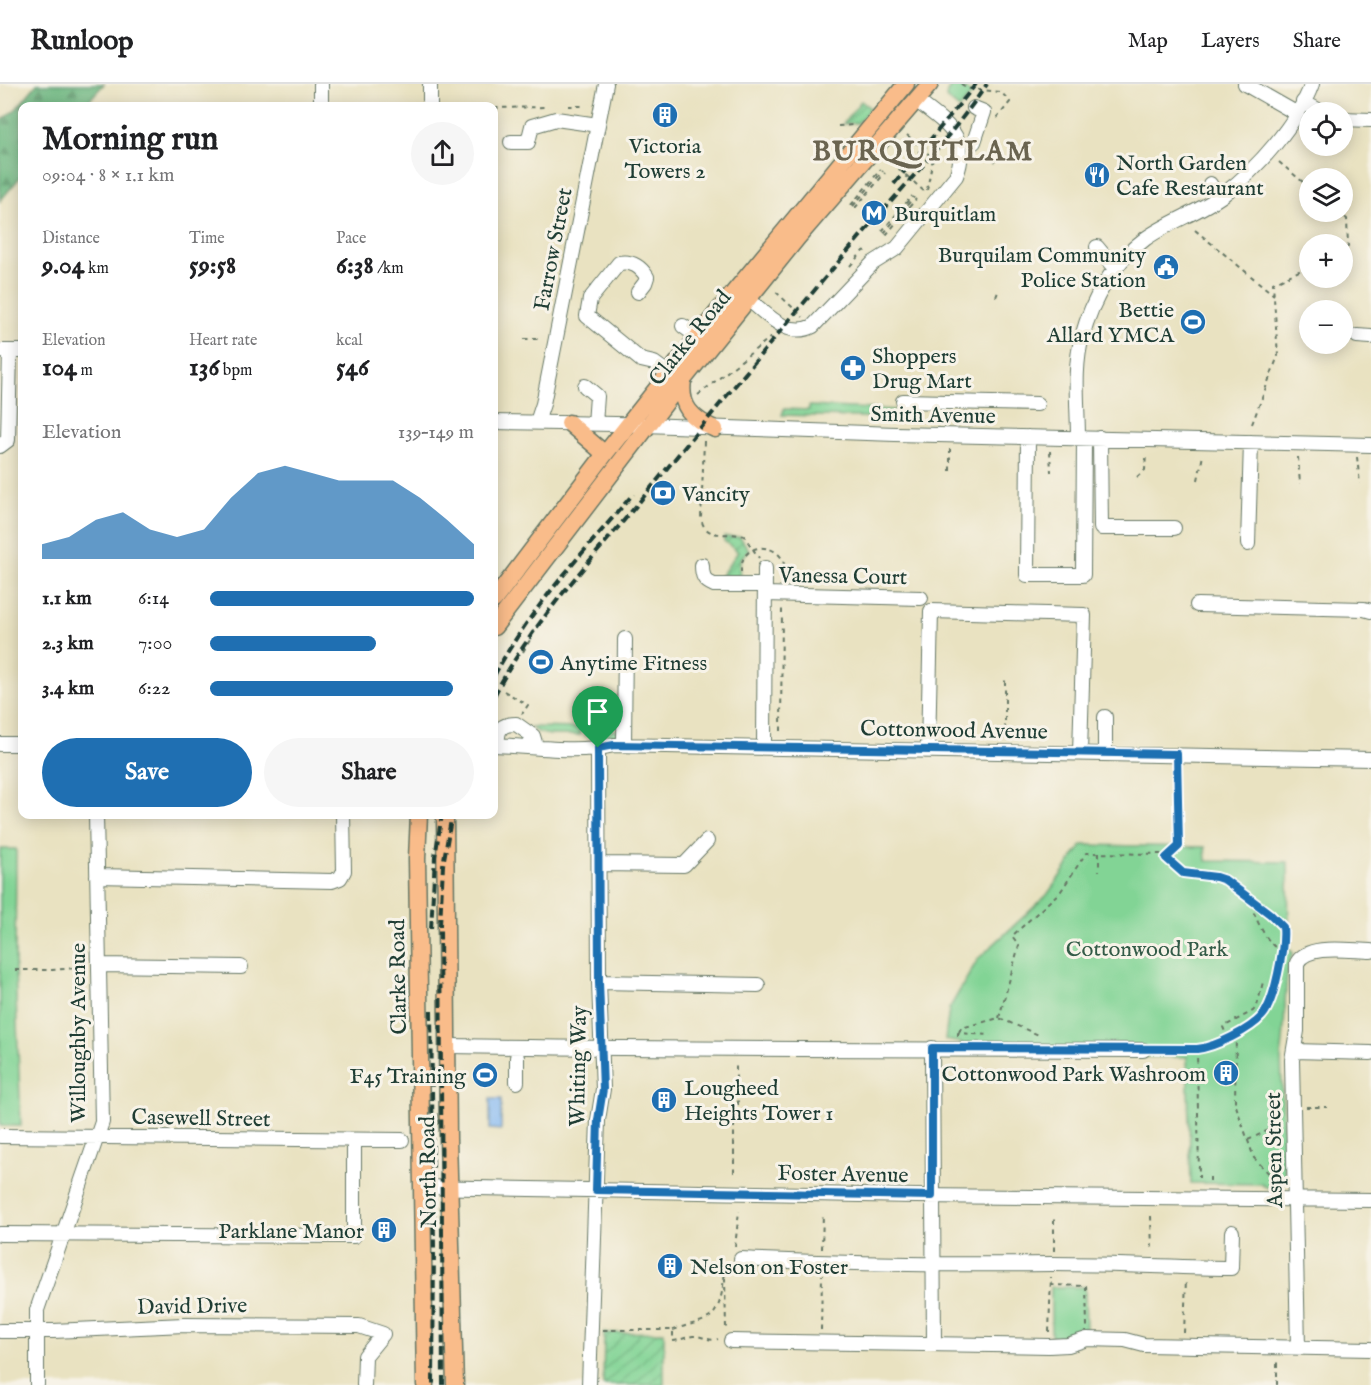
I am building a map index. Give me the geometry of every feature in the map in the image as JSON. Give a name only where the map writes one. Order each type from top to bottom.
[{"type":"main road","name":"Clarke Road","points":[[498,595],[628,425],[748,299],[798,237],[930,84]]},
{"type":"main road","name":"Clarke Road","points":[[498,622],[648,426],[698,337],[902,85]]},
{"type":"main road","points":[[902,85],[916,100]]},
{"type":"main road","points":[[794,219],[798,237]]},
{"type":"main road","points":[[676,377],[686,407],[709,429]]},
{"type":"main road","points":[[569,423],[605,454]]},
{"type":"main road","name":"Clarke Road","points":[[419,819],[417,859],[423,1247]]},
{"type":"main road","name":"North Road","points":[[445,819],[455,1385]]},
{"type":"main road","name":"North Road","points":[[423,1247],[425,1385]]},
{"type":"street","points":[[321,84],[321,102]]},
{"type":"street","points":[[430,84],[430,102]]},
{"type":"street","name":"Farrow Street","points":[[537,422],[543,404],[606,84]]},
{"type":"street","points":[[1028,437],[1027,575],[1083,575],[1078,361],[1087,320],[1104,284],[1126,256],[1145,239],[1218,198],[1247,175],[1267,156],[1299,108],[1245,84]]},
{"type":"street","points":[[1302,102],[1312,84]]},
{"type":"street","points":[[748,299],[780,326],[798,329],[813,326],[873,263],[897,248],[956,176],[959,166],[959,147],[955,132],[916,100]]},
{"type":"street","points":[[974,108],[984,112],[974,142]]},
{"type":"street","points":[[511,142],[528,142],[532,126],[555,119],[598,125]]},
{"type":"street","points":[[1353,119],[1371,120]]},
{"type":"street","points":[[1210,184],[1218,198]]},
{"type":"street","points":[[1097,247],[1116,270]]},
{"type":"street","points":[[638,292],[647,277],[634,263],[619,263],[590,299],[587,316],[641,360],[654,363],[676,377]]},
{"type":"street","points":[[683,326],[698,337]]},
{"type":"street","points":[[0,446],[8,440],[11,351]]},
{"type":"street","points":[[585,386],[597,396],[595,424]]},
{"type":"street","points":[[903,401],[1037,404]]},
{"type":"street","name":"Smith Avenue","points":[[498,422],[1371,445]]},
{"type":"street","points":[[1100,438],[1101,528],[1174,528]]},
{"type":"street","points":[[1248,544],[1251,442]]},
{"type":"street","name":"Vanessa Court","points":[[702,565],[703,578],[714,585],[921,598]]},
{"type":"street","points":[[764,746],[765,568]]},
{"type":"street","points":[[1197,605],[1371,611]]},
{"type":"street","points":[[928,750],[931,611],[1084,615],[1080,753]]},
{"type":"street","points":[[624,745],[625,639]]},
{"type":"street","points":[[1105,753],[1106,717]]},
{"type":"street","name":"Cottonwood Avenue","points":[[498,732],[506,724],[516,724],[533,736],[531,746]]},
{"type":"street","points":[[0,744],[18,744]]},
{"type":"street","name":"Cottonwood Avenue","points":[[498,745],[598,748],[624,745],[764,746],[1371,759]]},
{"type":"street","name":"Whiting Way","points":[[589,1385],[598,1120],[603,1089],[599,982],[598,748]]},
{"type":"street","name":"Willoughby Avenue","points":[[37,1385],[37,1310],[102,1122],[94,966],[96,819]]},
{"type":"street","points":[[97,876],[332,881],[340,878],[344,871],[343,819]]},
{"type":"street","points":[[599,864],[684,865],[707,841]]},
{"type":"street","name":"Aspen Street","points":[[1298,1348],[1292,1060],[1297,1031],[1297,963],[1303,954],[1314,950],[1371,951]]},
{"type":"street","points":[[94,966],[241,967]]},
{"type":"street","points":[[599,982],[758,985]]},
{"type":"street","points":[[449,1047],[1143,1050]]},
{"type":"street","points":[[932,1048],[934,1343]]},
{"type":"street","points":[[1294,1051],[1371,1053]]},
{"type":"street","points":[[517,1057],[517,1082]]},
{"type":"street","name":"Casewell Street","points":[[0,1136],[402,1140]]},
{"type":"street","points":[[0,1234],[354,1236],[354,1140]]},
{"type":"street","name":"Foster Avenue","points":[[422,1187],[932,1196],[1371,1200]]},
{"type":"street","points":[[737,1255],[822,1261],[950,1265],[1053,1264],[1231,1268],[1232,1232]]},
{"type":"street","name":"David Drive","points":[[0,1331],[184,1325],[359,1326],[383,1334],[365,1356],[364,1385]]},
{"type":"street","points":[[729,1339],[1049,1346],[1068,1345],[1087,1339],[1125,1340],[1144,1345],[1371,1349]]},
{"type":"path","points":[[560,106],[583,106]]},
{"type":"path","points":[[498,108],[549,107]]},
{"type":"path","points":[[838,126],[851,125]]},
{"type":"path","points":[[905,133],[933,158],[947,158]]},
{"type":"path","points":[[993,152],[997,165]]},
{"type":"path","points":[[885,158],[927,193],[933,158]]},
{"type":"path","points":[[986,158],[993,158]]},
{"type":"path","points":[[1279,162],[1299,179]]},
{"type":"path","points":[[853,206],[883,171]]},
{"type":"path","points":[[904,180],[907,176]]},
{"type":"path","points":[[884,233],[915,198],[886,241]]},
{"type":"path","points":[[1195,230],[1274,295]]},
{"type":"path","points":[[848,268],[863,251],[872,249]]},
{"type":"path","points":[[1252,424],[1278,356],[1273,283],[1299,271]]},
{"type":"path","points":[[996,297],[999,289]]},
{"type":"path","points":[[776,292],[806,318]]},
{"type":"path","points":[[695,399],[701,391],[771,337]]},
{"type":"path","points":[[524,339],[538,339]]},
{"type":"path","points":[[709,429],[701,518],[703,526],[707,531],[715,534],[744,536],[765,568]]},
{"type":"path","points":[[950,446],[950,471]]},
{"type":"path","points":[[1050,448],[1051,472]]},
{"type":"path","points":[[1137,477],[1145,470],[1147,450]]},
{"type":"path","points":[[1198,480],[1204,452]]},
{"type":"path","points":[[1298,454],[1300,483]]},
{"type":"path","points":[[1357,456],[1360,484]]},
{"type":"path","points":[[780,603],[782,606],[781,731]]},
{"type":"path","points":[[523,652],[530,640]]},
{"type":"path","points":[[1005,680],[1005,739]]},
{"type":"path","points":[[504,692],[528,705],[521,716]]},
{"type":"path","points":[[1166,858],[1179,846],[1177,754]]},
{"type":"path","points":[[1099,852],[1099,871]]},
{"type":"path","points":[[999,1018],[1019,945],[1012,936],[1060,891],[1086,853],[1162,854],[1183,873],[1225,880],[1257,904],[1283,927],[1282,951],[1267,1010],[1263,1016],[1212,1047],[1143,1050]]},
{"type":"path","points":[[1257,904],[1254,913],[1257,920],[1273,945],[1282,951]]},
{"type":"path","points":[[15,970],[52,970],[94,966]]},
{"type":"path","points":[[1228,1038],[1224,1027],[1255,1009],[1263,982]]},
{"type":"path","points":[[1255,1009],[1263,1016]]},
{"type":"path","points":[[958,1033],[961,1028],[999,1018],[1041,1036]]},
{"type":"path","points":[[1236,1034],[1235,1103],[1254,1158],[1280,1185]]},
{"type":"path","points":[[1197,1049],[1199,1178]]},
{"type":"path","points":[[734,1173],[734,1109],[738,1109],[736,1059]]},
{"type":"path","points":[[1248,1140],[1277,1126],[1280,1107]]},
{"type":"path","points":[[1301,1107],[1327,1107]]},
{"type":"path","points":[[591,1330],[673,1330],[704,1321],[714,1315],[720,1306],[725,1270],[737,1255],[739,1211]]},
{"type":"path","points":[[821,1342],[822,1213]]},
{"type":"path","points":[[1049,1346],[1054,1215]]},
{"type":"path","points":[[1151,1216],[1152,1266]]},
{"type":"path","points":[[1184,1346],[1186,1267]]},
{"type":"path","points":[[673,1330],[673,1341],[695,1336],[710,1341],[729,1339],[725,1270]]},
{"type":"path","points":[[1050,1285],[1086,1286],[1087,1339]]},
{"type":"path","points":[[1276,1385],[1277,1353]]},
{"type":"green space","points":[[37,84],[104,84],[88,102],[22,102]]},
{"type":"green space","points":[[952,85],[961,86],[972,94],[959,109],[946,98]]},
{"type":"green space","points":[[861,101],[870,108],[858,123],[843,124]]},
{"type":"green space","points":[[18,107],[18,180],[0,201],[0,122]]},
{"type":"green space","points":[[809,406],[894,410],[893,418],[782,415],[784,409],[809,410]]},
{"type":"green space","points":[[724,537],[740,537],[749,550],[740,562],[741,577],[720,577],[738,552],[724,541]]},
{"type":"green space","points":[[530,727],[580,728],[580,735],[547,734]]},
{"type":"green space","points":[[585,728],[610,728],[619,732],[617,736],[585,735]]},
{"type":"green space","name":"Cottonwood Park","points":[[1082,845],[1205,847],[1206,861],[1288,862],[1289,949],[1293,953],[1287,974],[1281,1056],[1285,1176],[1276,1188],[1269,1188],[1261,1184],[1191,1183],[1187,1057],[1141,1057],[1141,1051],[961,1048],[961,1043],[945,1040],[949,1009],[978,959],[1047,895]]},
{"type":"green space","points":[[0,849],[16,849],[15,970],[21,1126],[0,1126]]},
{"type":"green space","points":[[1051,1287],[1085,1287],[1086,1333],[1051,1337]]},
{"type":"green space","points":[[664,1332],[664,1385],[603,1385],[604,1333]]},
{"type":"water","points":[[490,1099],[501,1099],[501,1130],[490,1129]]},
{"type":"railway","points":[[894,184],[976,84]]},
{"type":"railway","points":[[498,689],[526,643],[562,594],[799,308],[939,146],[987,84]]},
{"type":"railway","points":[[498,669],[540,604],[633,494]]},
{"type":"railway","points":[[431,929],[435,857],[441,819]]},
{"type":"railway","points":[[443,1385],[440,925],[443,865],[451,819]]},
{"type":"railway","points":[[431,1010],[433,1385]]},
{"type":"place","name":"Victoria Towers 2","points":[[665,115]]},
{"type":"place","name":"North Garden Cafe Restaurant","points":[[1097,175]]},
{"type":"place","name":"Burquitlam","points":[[874,213]]},
{"type":"place","name":"Burquilam Community Police Station","points":[[1166,267]]},
{"type":"place","name":"Bettie Allard YMCA","points":[[1193,322]]},
{"type":"place","name":"Shoppers Drug Mart","points":[[853,368]]},
{"type":"place","name":"Vancity","points":[[663,493]]},
{"type":"place","name":"Anytime Fitness","points":[[541,662]]},
{"type":"place","name":"Cottonwood Park Washroom","points":[[1226,1073]]},
{"type":"place","name":"F45 Training","points":[[485,1075]]},
{"type":"place","name":"Lougheed Heights Tower 1","points":[[664,1100]]},
{"type":"place","name":"Parklane Manor","points":[[384,1230]]},
{"type":"place","name":"Nelson on Foster","points":[[670,1266]]},
{"type":"district","name":"BURQUITLAM","points":[[923,150]]},
{"type":"route","points":[[614,745],[764,746],[1177,754],[1179,846],[1166,858],[1183,873],[1225,880],[1270,914],[1283,927],[1281,960],[1267,1010],[1258,1020],[1212,1047],[1197,1049],[932,1048],[932,1196],[596,1190],[598,1120],[603,1089],[599,982],[598,748],[614,745]]}]
